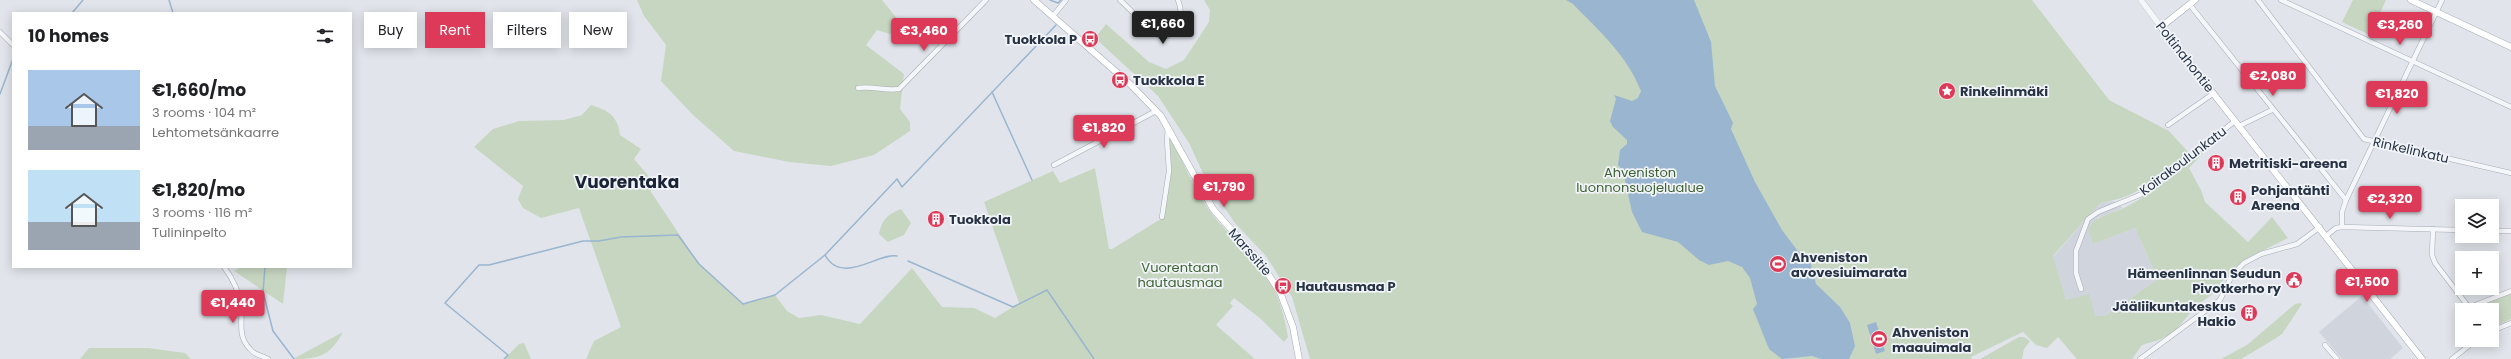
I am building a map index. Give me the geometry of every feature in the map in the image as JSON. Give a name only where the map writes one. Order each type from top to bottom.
[{"type":"main road","name":"Marssitie","points":[[1034,0],[1130,84],[1156,111],[1168,127],[1213,209],[1260,262],[1280,292],[1293,327],[1299,359]]},
{"type":"main road","points":[[2161,27],[2195,0]]},
{"type":"main road","points":[[2411,0],[2511,47]]},
{"type":"main road","name":"Poltinahontie","points":[[2161,27],[2320,227],[2422,359]]},
{"type":"street","points":[[858,88],[870,86],[890,91],[900,89],[986,0]]},
{"type":"street","points":[[1052,16],[1066,0]]},
{"type":"street","points":[[1120,0],[1154,33],[1162,37],[1173,33],[1179,26],[1181,11],[1178,0]]},
{"type":"street","name":"Poltinahontie","points":[[2141,0],[2161,27]]},
{"type":"street","points":[[2259,2],[2266,0]]},
{"type":"street","points":[[2282,0],[2511,107]]},
{"type":"street","points":[[2342,227],[2342,212],[2346,200],[2442,0]]},
{"type":"street","name":"Rinkelinkatu","points":[[2259,2],[2364,139],[2374,143],[2511,173]]},
{"type":"street","points":[[2190,5],[2272,110],[2346,200]]},
{"type":"street","points":[[0,32],[12,45]]},
{"type":"street","points":[[2168,125],[2214,93]]},
{"type":"street","name":"Koirakoulunkatu","points":[[2081,289],[2076,273],[2076,251],[2088,219],[2098,212],[2142,194],[2237,124],[2272,110]]},
{"type":"street","points":[[1054,166],[1156,111]]},
{"type":"street","points":[[1162,217],[1169,171],[1167,140],[1168,127]]},
{"type":"street","points":[[2140,359],[2220,300],[2232,275],[2244,263],[2261,254],[2296,244],[2320,227]]},
{"type":"street","points":[[2326,236],[2336,228],[2342,227],[2455,230]]},
{"type":"street","points":[[2433,229],[2432,255],[2435,263],[2465,303]]},
{"type":"street","points":[[2499,231],[2511,231]]},
{"type":"street","points":[[225,268],[232,277],[238,292],[241,307],[241,337],[256,356],[268,359]]},
{"type":"street","points":[[2484,303],[2511,291]]},
{"type":"street","points":[[2499,328],[2511,323]]},
{"type":"street","points":[[2325,345],[2337,359]]},
{"type":"street","points":[[2452,359],[2467,347]]},
{"type":"shaded area","points":[[2114,201],[2123,208],[2097,218],[2093,244],[2135,228],[2158,279],[2105,316],[2095,316],[2066,300],[2053,257],[2100,203]]},
{"type":"shaded area","points":[[2362,296],[2403,348],[2390,359],[2342,359],[2319,332]]},
{"type":"green space","points":[[637,0],[882,0],[908,32],[902,38],[877,30],[866,45],[904,74],[900,109],[910,122],[910,131],[874,155],[831,166],[789,162],[734,151],[693,115],[661,81],[666,45],[644,16]]},
{"type":"green space","name":"Ahveniston luonnonsuojelualue","points":[[1204,0],[2032,0],[2109,100],[2169,131],[2189,153],[2158,178],[2138,191],[2127,196],[2100,203],[2053,256],[2066,300],[2089,294],[2095,316],[2105,316],[2158,279],[2135,228],[2093,244],[2088,229],[2091,224],[2104,215],[2126,207],[2157,188],[2204,148],[2206,150],[2189,168],[2201,190],[2205,202],[2248,242],[2272,217],[2288,238],[2242,261],[2223,280],[2217,291],[2196,306],[2175,331],[2159,340],[2142,345],[2132,359],[2077,359],[2058,337],[2047,348],[2036,345],[2023,332],[1971,357],[1972,359],[1310,359],[1292,297],[1266,256],[1235,223],[1208,184],[1189,143],[1158,96],[1095,38],[1106,24],[1149,62],[1166,69],[1184,60],[1209,22],[1210,10]]},
{"type":"green space","points":[[2353,0],[2386,0],[2370,35],[2342,22]]},
{"type":"green space","name":"Vuorentaan hautausmaa","points":[[591,105],[602,109],[611,115],[617,123],[620,135],[641,149],[634,159],[652,180],[651,192],[699,264],[743,304],[775,295],[787,311],[799,318],[821,315],[860,324],[912,268],[942,307],[974,308],[995,318],[1019,303],[984,202],[1053,171],[1060,183],[1095,168],[1109,249],[1112,249],[1164,217],[1171,173],[1169,135],[1198,192],[1209,210],[1258,264],[1269,279],[1280,303],[1288,337],[1284,342],[1261,319],[1234,298],[1230,303],[1233,306],[1216,325],[1255,359],[586,359],[594,341],[621,327],[579,208],[541,218],[523,208],[518,199],[523,186],[474,147],[493,129],[519,121],[564,120],[582,115]]},
{"type":"green space","points":[[901,209],[911,223],[904,235],[888,242],[879,234],[882,224],[889,215]]},
{"type":"green space","points":[[239,268],[287,268],[283,304],[234,271]]},
{"type":"green space","points":[[2511,293],[2511,319],[2499,325],[2499,303],[2487,303]]},
{"type":"green space","points":[[2295,304],[2302,304],[2282,334],[2241,359],[2221,359],[2247,345]]},
{"type":"green space","points":[[343,332],[333,346],[323,354],[317,357],[293,359]]},
{"type":"green space","points":[[2019,337],[2024,337],[2030,341],[2024,349],[2022,359],[1980,359]]},
{"type":"green space","points":[[524,343],[531,359],[504,359],[519,344]]},
{"type":"green space","points":[[89,348],[148,348],[185,353],[191,359],[80,359]]},
{"type":"water","points":[[1566,0],[1694,0],[1711,42],[1715,86],[1733,123],[1731,129],[1755,182],[1782,230],[1797,250],[1810,261],[1816,284],[1840,307],[1850,323],[1855,346],[1849,359],[1821,359],[1812,356],[1782,359],[1769,349],[1753,309],[1757,304],[1750,278],[1742,267],[1728,261],[1709,265],[1699,260],[1678,242],[1642,232],[1632,212],[1623,171],[1618,165],[1620,150],[1627,144],[1627,140],[1613,127],[1610,121],[1616,99],[1614,95],[1632,101],[1638,98],[1641,91],[1628,66],[1612,44],[1573,4]]},
{"type":"water","points":[[1876,322],[1885,351],[1876,354],[1867,325]]},
{"type":"waterway","points":[[73,12],[83,0]]},
{"type":"waterway","points":[[169,0],[173,12]]},
{"type":"waterway","points":[[1050,0],[1058,3],[1061,0]]},
{"type":"waterway","points":[[825,255],[897,179],[902,187],[1056,25]]},
{"type":"waterway","points":[[0,94],[12,62]]},
{"type":"waterway","points":[[992,92],[1032,180]]},
{"type":"waterway","points":[[504,359],[508,355],[445,303],[479,265],[489,265],[583,241],[599,241],[621,237],[678,235],[699,264],[743,304],[775,295],[825,255],[832,264],[841,268],[861,266],[889,256],[897,256]]},
{"type":"waterway","points":[[908,261],[1013,307],[1047,290],[1094,359]]},
{"type":"waterway","points":[[265,268],[263,292],[273,331],[294,359]]},
{"type":"place","name":"Tuokkola P","points":[[1090,39]]},
{"type":"place","name":"Tuokkola E","points":[[1120,80]]},
{"type":"place","name":"Rinkelinmäki","points":[[1947,91]]},
{"type":"place","name":"Metritiski-areena","points":[[2216,163]]},
{"type":"place","name":"Pohjantähti Areena","points":[[2238,197]]},
{"type":"place","name":"Tuokkola","points":[[936,219]]},
{"type":"place","name":"Ahveniston avovesiuimarata","points":[[1778,264]]},
{"type":"place","name":"Hämeenlinnan Seudun Pivotkerho ry","points":[[2294,280]]},
{"type":"place","name":"Hautausmaa P","points":[[1283,286]]},
{"type":"place","name":"Jääliikuntakeskus Hakio","points":[[2249,313]]},
{"type":"place","name":"Ahveniston maauimala","points":[[1879,339]]},
{"type":"district","name":"Vuorentaka","points":[[627,182]]}]
